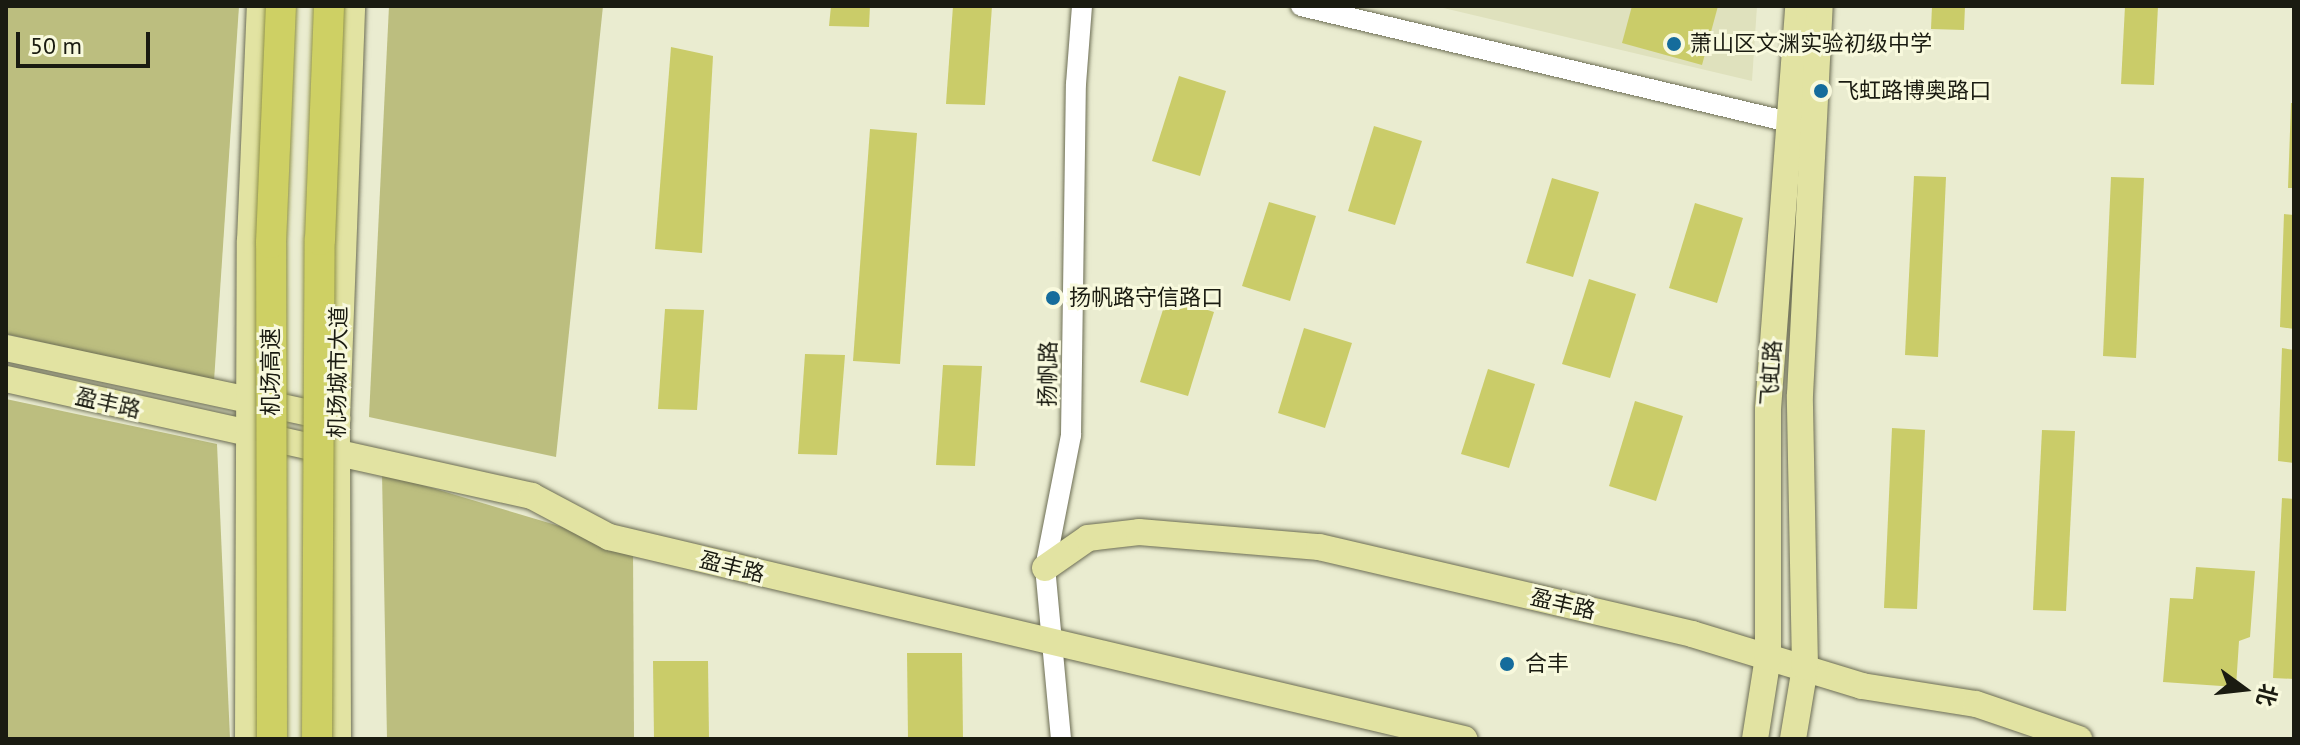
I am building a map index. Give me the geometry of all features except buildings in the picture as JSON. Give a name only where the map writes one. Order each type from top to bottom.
[{"type":"highway","name":"机场高速","points":[[272,739],[271,243],[281,6]]},
{"type":"highway","points":[[317,739],[320,240],[329,6]]},
{"type":"main road","points":[[248,739],[248,435],[260,6]]},
{"type":"main road","name":"机场城市大道","points":[[338,739],[336,450],[352,6]]},
{"type":"main road","name":"飞虹路","points":[[1755,739],[1768,657],[1768,409],[1798,6]]},
{"type":"main road","name":"飞虹路","points":[[1793,739],[1805,667],[1800,395],[1820,6]]},
{"type":"main road","name":"盈丰路","points":[[6,348],[337,419]]},
{"type":"main road","name":"盈丰路","points":[[6,379],[532,496],[609,537],[1411,733],[1464,739]]},
{"type":"main road","name":"盈丰路","points":[[1045,568],[1088,538],[1139,532],[1319,547],[1692,634],[1862,686],[1976,704],[2079,739]]},
{"type":"street","name":"扬帆路","points":[[1061,739],[1048,643],[1045,568],[1071,435],[1076,84],[1082,6]]},
{"type":"street","points":[[1301,6],[1789,122]]},
{"type":"shaded area","name":"萧山区文渊实验初级中学","points":[[1435,6],[1757,6],[1752,81]]},
{"type":"green space","points":[[6,6],[239,6],[214,381],[6,334]]},
{"type":"green space","points":[[389,6],[603,6],[556,457],[369,417]]},
{"type":"green space","points":[[6,399],[217,444],[230,739],[6,739]]},
{"type":"green space","points":[[382,473],[633,548],[634,739],[387,739]]},
{"type":"place","name":"萧山区文渊实验初级中学","points":[[1674,44]]},
{"type":"place","name":"飞虹路博奥路口","points":[[1821,91]]},
{"type":"place","name":"扬帆路守信路口","points":[[1053,298]]},
{"type":"place","name":"合丰","points":[[1507,664]]}]
